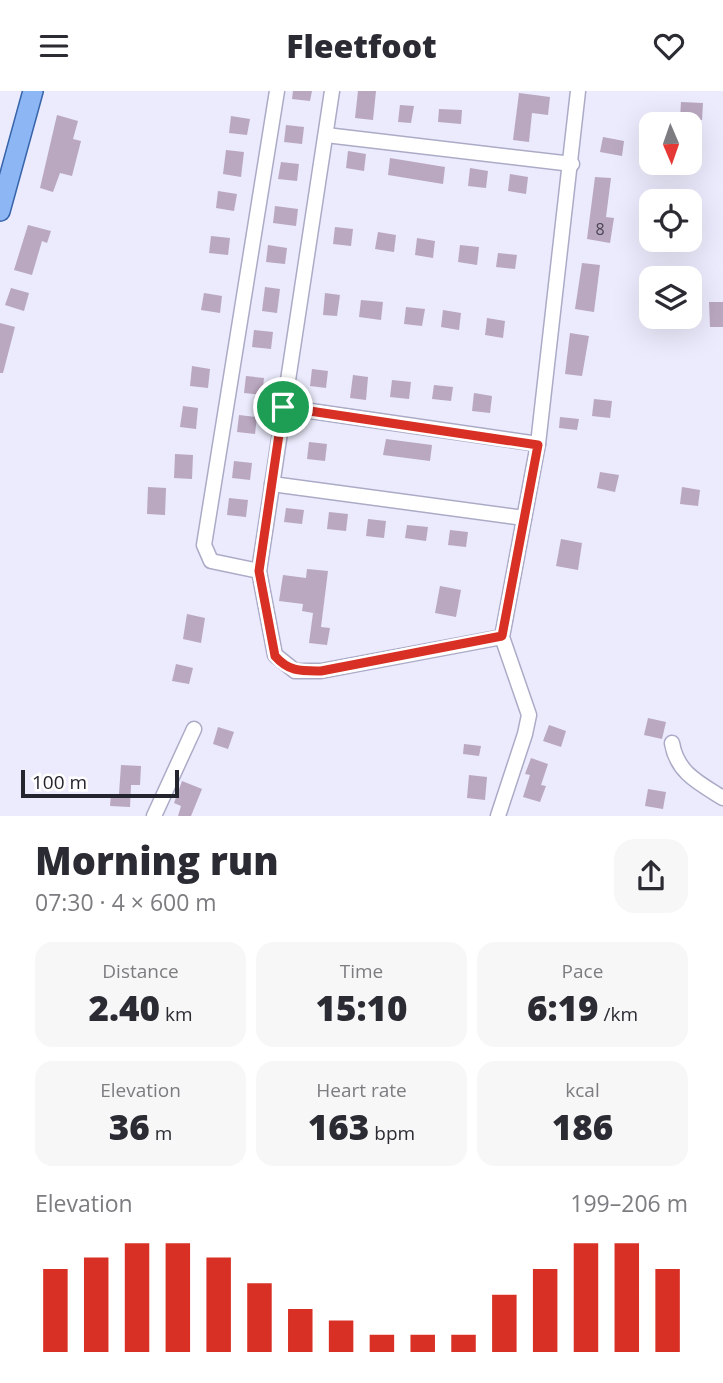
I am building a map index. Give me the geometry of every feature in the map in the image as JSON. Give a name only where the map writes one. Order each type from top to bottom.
[{"type":"main road","points":[[0,211],[33,91]]},
{"type":"street","points":[[259,571],[211,561],[204,545],[277,91]]},
{"type":"street","points":[[332,91],[259,571],[275,656],[295,671],[321,671],[502,636]]},
{"type":"street","points":[[498,816],[529,715],[502,636],[538,445],[572,163],[578,91]]},
{"type":"street","points":[[326,135],[572,163]]},
{"type":"street","points":[[283,407],[538,445]]},
{"type":"street","points":[[272,484],[524,518]]},
{"type":"street","points":[[154,816],[194,729]]},
{"type":"street","points":[[673,743],[675,760],[690,777],[723,798]]},
{"type":"building","points":[[293,91],[312,91],[310,101],[292,99]]},
{"type":"building","points":[[358,91],[376,91],[373,120],[355,118]]},
{"type":"building","points":[[519,93],[550,97],[548,115],[532,113],[529,142],[513,140]]},
{"type":"building","points":[[681,102],[703,103],[702,120],[702,112],[680,112]]},
{"type":"building","points":[[400,105],[414,106],[411,123],[398,122]]},
{"type":"building","points":[[439,109],[462,110],[461,124],[438,122]]},
{"type":"building","points":[[57,115],[78,121],[73,139],[81,141],[72,176],[60,173],[53,192],[40,188]]},
{"type":"building","points":[[231,116],[250,119],[247,135],[229,133]]},
{"type":"building","points":[[286,125],[304,127],[302,144],[284,142]]},
{"type":"building","points":[[603,137],[624,141],[622,156],[600,152]]},
{"type":"building","points":[[226,150],[244,152],[241,177],[223,174]]},
{"type":"building","points":[[348,151],[366,154],[364,171],[346,168]]},
{"type":"building","points":[[390,158],[445,167],[443,184],[388,175]]},
{"type":"building","points":[[281,162],[299,164],[297,181],[278,179]]},
{"type":"building","points":[[470,168],[488,171],[486,188],[468,186]]},
{"type":"building","points":[[510,174],[528,177],[526,194],[508,191]]},
{"type":"building","points":[[595,177],[611,178],[606,217],[614,218],[610,243],[587,239]]},
{"type":"building","points":[[218,191],[237,194],[234,211],[216,208]]},
{"type":"building","points":[[275,206],[298,209],[296,226],[273,223]]},
{"type":"building","points":[[28,225],[51,231],[47,243],[42,241],[32,275],[14,270]]},
{"type":"building","points":[[335,227],[353,229],[351,246],[333,244]]},
{"type":"building","points":[[378,232],[396,235],[394,252],[375,249]]},
{"type":"building","points":[[211,236],[230,238],[228,255],[209,253]]},
{"type":"building","points":[[417,238],[435,241],[433,258],[415,255]]},
{"type":"building","points":[[268,245],[287,248],[285,264],[266,262]]},
{"type":"building","points":[[460,245],[479,247],[477,265],[458,262]]},
{"type":"building","points":[[498,253],[517,255],[515,269],[496,267]]},
{"type":"building","points":[[582,263],[600,265],[594,312],[575,309]]},
{"type":"building","points":[[265,287],[280,289],[277,313],[262,311]]},
{"type":"building","points":[[11,288],[29,293],[24,311],[5,305]]},
{"type":"building","points":[[204,293],[222,296],[220,313],[201,310]]},
{"type":"building","points":[[325,293],[340,295],[337,316],[323,315]]},
{"type":"building","points":[[361,300],[383,302],[381,320],[359,317]]},
{"type":"building","points":[[709,302],[723,302],[723,327],[710,327]]},
{"type":"building","points":[[406,307],[425,309],[422,326],[404,324]]},
{"type":"building","points":[[443,310],[461,313],[459,330],[441,327]]},
{"type":"building","points":[[487,318],[505,321],[503,338],[485,335]]},
{"type":"building","points":[[0,323],[15,327],[3,373],[0,373]]},
{"type":"building","points":[[254,330],[273,332],[271,349],[252,347]]},
{"type":"building","points":[[570,333],[589,336],[582,376],[565,374]]},
{"type":"building","points":[[192,366],[210,369],[208,388],[190,386]]},
{"type":"building","points":[[312,369],[328,371],[326,388],[310,386]]},
{"type":"building","points":[[353,375],[368,377],[366,400],[350,398]]},
{"type":"building","points":[[246,376],[264,378],[262,395],[244,393]]},
{"type":"building","points":[[392,380],[411,382],[409,399],[390,397]]},
{"type":"building","points":[[434,385],[453,387],[451,401],[432,399]]},
{"type":"building","points":[[474,393],[492,396],[490,413],[472,411]]},
{"type":"building","points":[[594,399],[612,401],[610,418],[592,416]]},
{"type":"building","points":[[183,406],[198,408],[196,429],[180,427]]},
{"type":"building","points":[[239,415],[257,417],[255,434],[237,432]]},
{"type":"building","points":[[560,417],[579,419],[577,430],[559,428]]},
{"type":"building","points":[[386,439],[432,445],[430,461],[383,455]]},
{"type":"building","points":[[309,442],[327,444],[325,461],[307,459]]},
{"type":"building","points":[[175,454],[193,455],[192,479],[174,478]]},
{"type":"building","points":[[234,461],[252,463],[250,480],[232,478]]},
{"type":"building","points":[[600,472],[619,475],[615,492],[597,488]]},
{"type":"building","points":[[148,487],[166,488],[165,515],[147,514]]},
{"type":"building","points":[[682,487],[700,490],[698,506],[680,504]]},
{"type":"building","points":[[229,498],[248,500],[246,517],[227,515]]},
{"type":"building","points":[[286,508],[304,510],[302,524],[284,522]]},
{"type":"building","points":[[329,512],[348,514],[346,531],[327,529]]},
{"type":"building","points":[[368,519],[386,521],[384,538],[366,536]]},
{"type":"building","points":[[407,525],[428,527],[426,541],[405,538]]},
{"type":"building","points":[[450,530],[468,532],[466,547],[448,545]]},
{"type":"building","points":[[561,539],[582,543],[578,570],[556,566]]},
{"type":"building","points":[[307,569],[328,571],[321,627],[330,628],[327,645],[309,643],[313,613],[302,611],[303,604],[279,601],[283,575],[306,578]]},
{"type":"building","points":[[440,586],[461,590],[456,617],[435,613]]},
{"type":"building","points":[[187,614],[205,618],[201,643],[183,639]]},
{"type":"building","points":[[176,664],[193,668],[189,684],[172,681]]},
{"type":"building","points":[[648,718],[666,722],[662,739],[644,735]]},
{"type":"building","points":[[549,725],[566,731],[561,747],[543,741]]},
{"type":"building","points":[[218,727],[234,732],[228,749],[213,744]]},
{"type":"building","points":[[464,744],[481,746],[479,756],[463,754]]},
{"type":"building","points":[[531,758],[548,764],[541,785],[546,786],[540,802],[523,797],[530,775],[525,774]]},
{"type":"building","points":[[121,765],[141,766],[140,785],[131,785],[130,807],[110,806],[111,794],[119,794]]},
{"type":"building","points":[[469,775],[487,777],[485,800],[467,798]]},
{"type":"building","points":[[182,781],[202,789],[191,816],[178,816],[181,806],[174,803]]},
{"type":"building","points":[[648,789],[666,792],[663,809],[645,806]]},
{"type":"route","points":[[283,407],[538,445],[502,636],[321,671],[295,671],[282,664],[275,656],[259,571],[283,407]]}]
